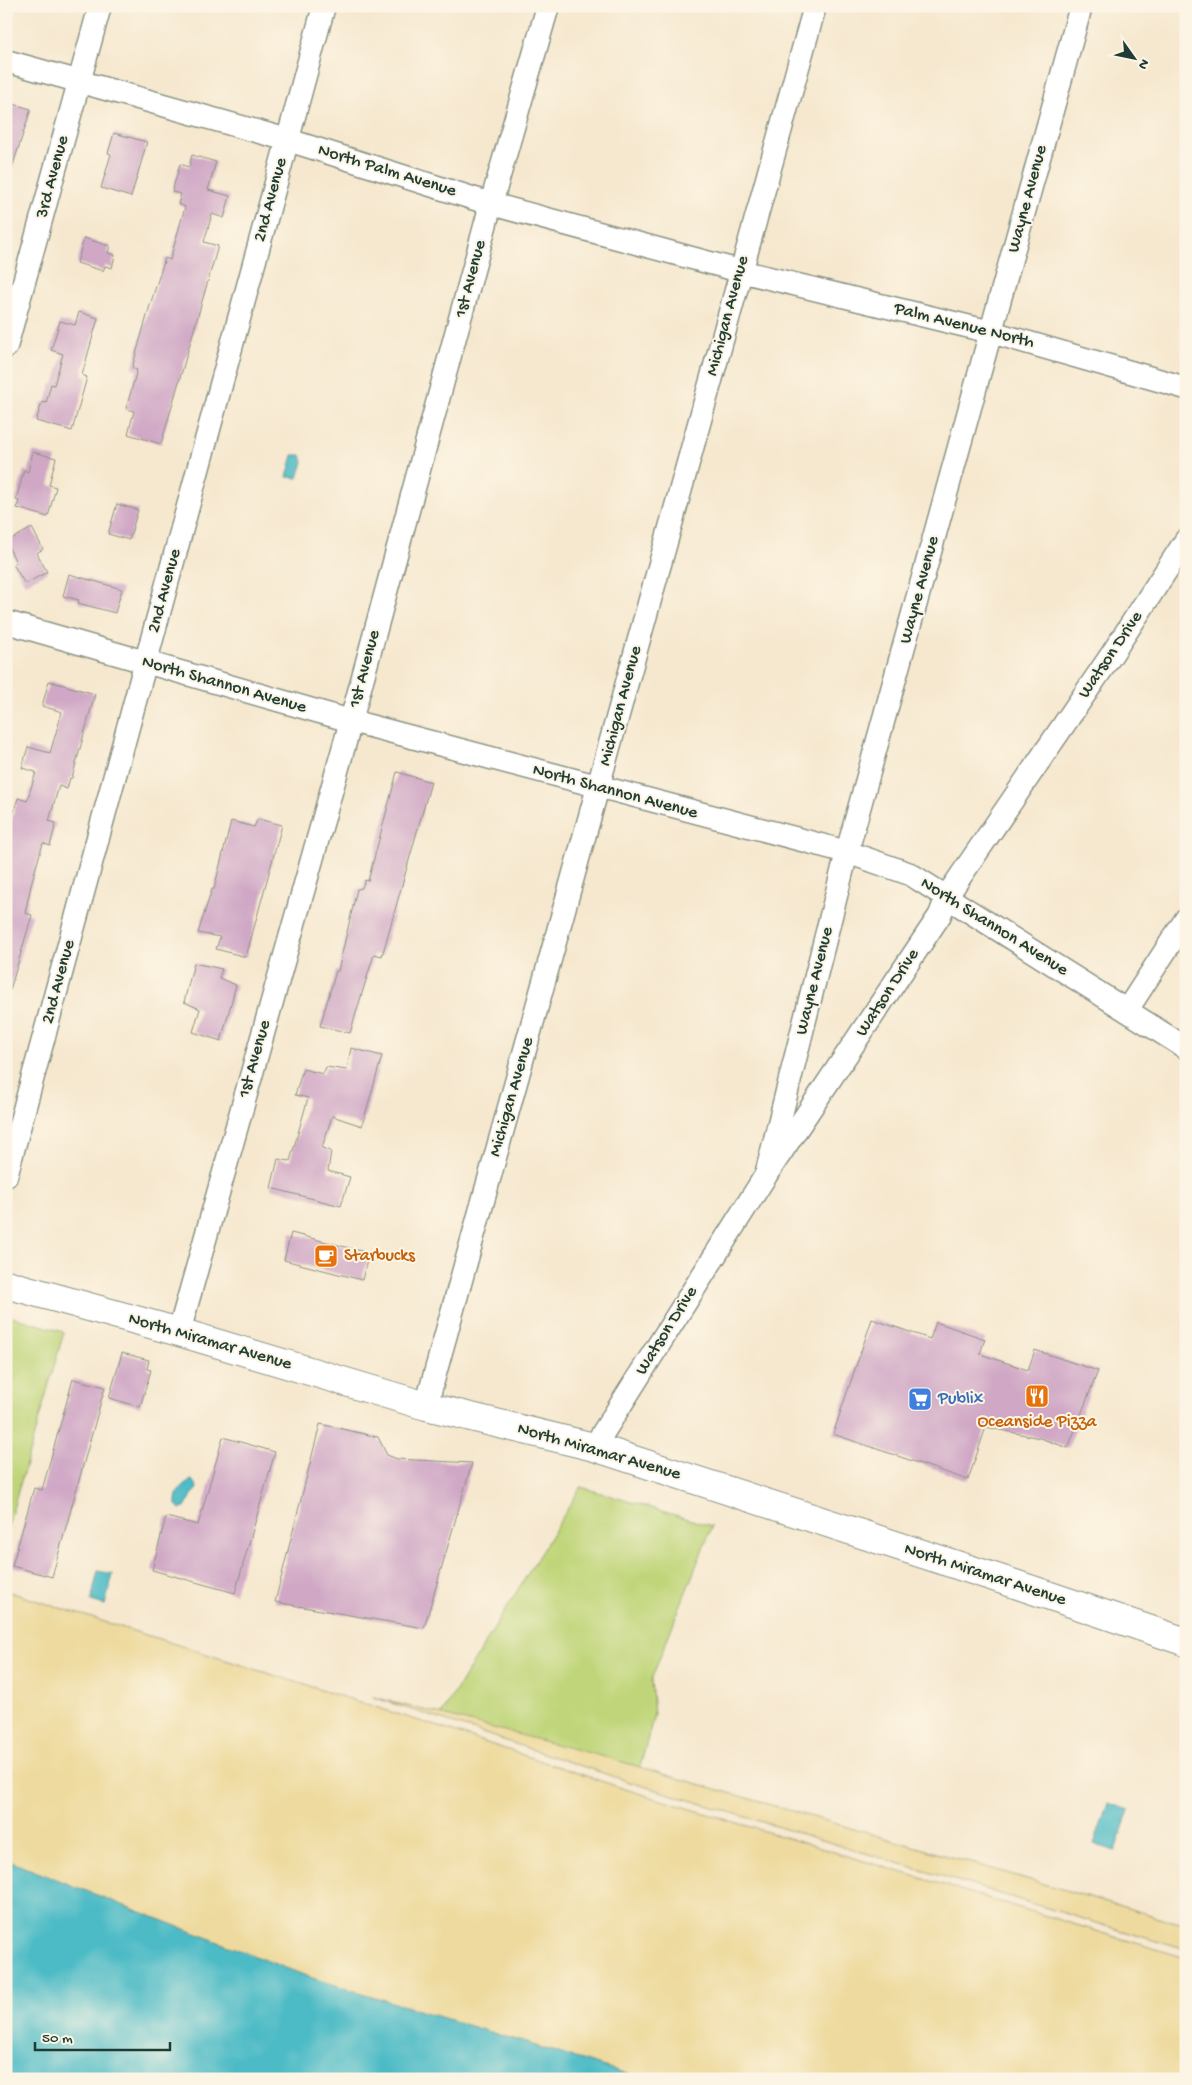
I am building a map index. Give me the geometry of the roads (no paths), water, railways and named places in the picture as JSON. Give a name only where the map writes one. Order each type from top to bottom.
[{"type":"main road","name":"North Miramar Avenue","points":[[6,1284],[179,1332],[426,1406],[594,1448],[1015,1584],[1186,1642]]},
{"type":"street","name":"3rd Avenue","points":[[6,347],[100,6]]},
{"type":"street","name":"2nd Avenue","points":[[6,1176],[324,6]]},
{"type":"street","name":"1st Avenue","points":[[179,1332],[351,721],[491,204],[548,6]]},
{"type":"street","name":"Michigan Avenue","points":[[426,1406],[815,6]]},
{"type":"street","name":"Wayne Avenue","points":[[766,1175],[847,852],[1081,6]]},
{"type":"street","name":"North Palm Avenue","points":[[6,61],[288,140],[491,204],[740,271]]},
{"type":"street","name":"Palm Avenue North","points":[[740,271],[991,332],[1186,388]]},
{"type":"street","name":"Watson Drive","points":[[594,1448],[766,1175],[940,915],[947,896],[1110,657],[1186,540]]},
{"type":"street","name":"North Shannon Avenue","points":[[6,622],[351,721],[847,852],[910,874],[1186,1048]]},
{"type":"street","points":[[1127,1010],[1186,919]]},
{"type":"water","points":[[293,455],[301,455],[303,462],[298,478],[287,477]]},
{"type":"water","points":[[192,1480],[197,1487],[196,1491],[185,1508],[180,1509],[176,1505],[178,1493],[182,1486]]},
{"type":"water","points":[[98,1571],[113,1574],[105,1605],[91,1601]]},
{"type":"water","points":[[1108,1803],[1129,1810],[1115,1851],[1094,1844]]},
{"type":"water","points":[[6,1860],[309,1977],[644,2079],[6,2079]]},
{"type":"place","name":"Starbucks","points":[[326,1256]]},
{"type":"place","name":"Oceanside Pizza","points":[[1037,1396]]},
{"type":"place","name":"Publix","points":[[920,1399]]}]
